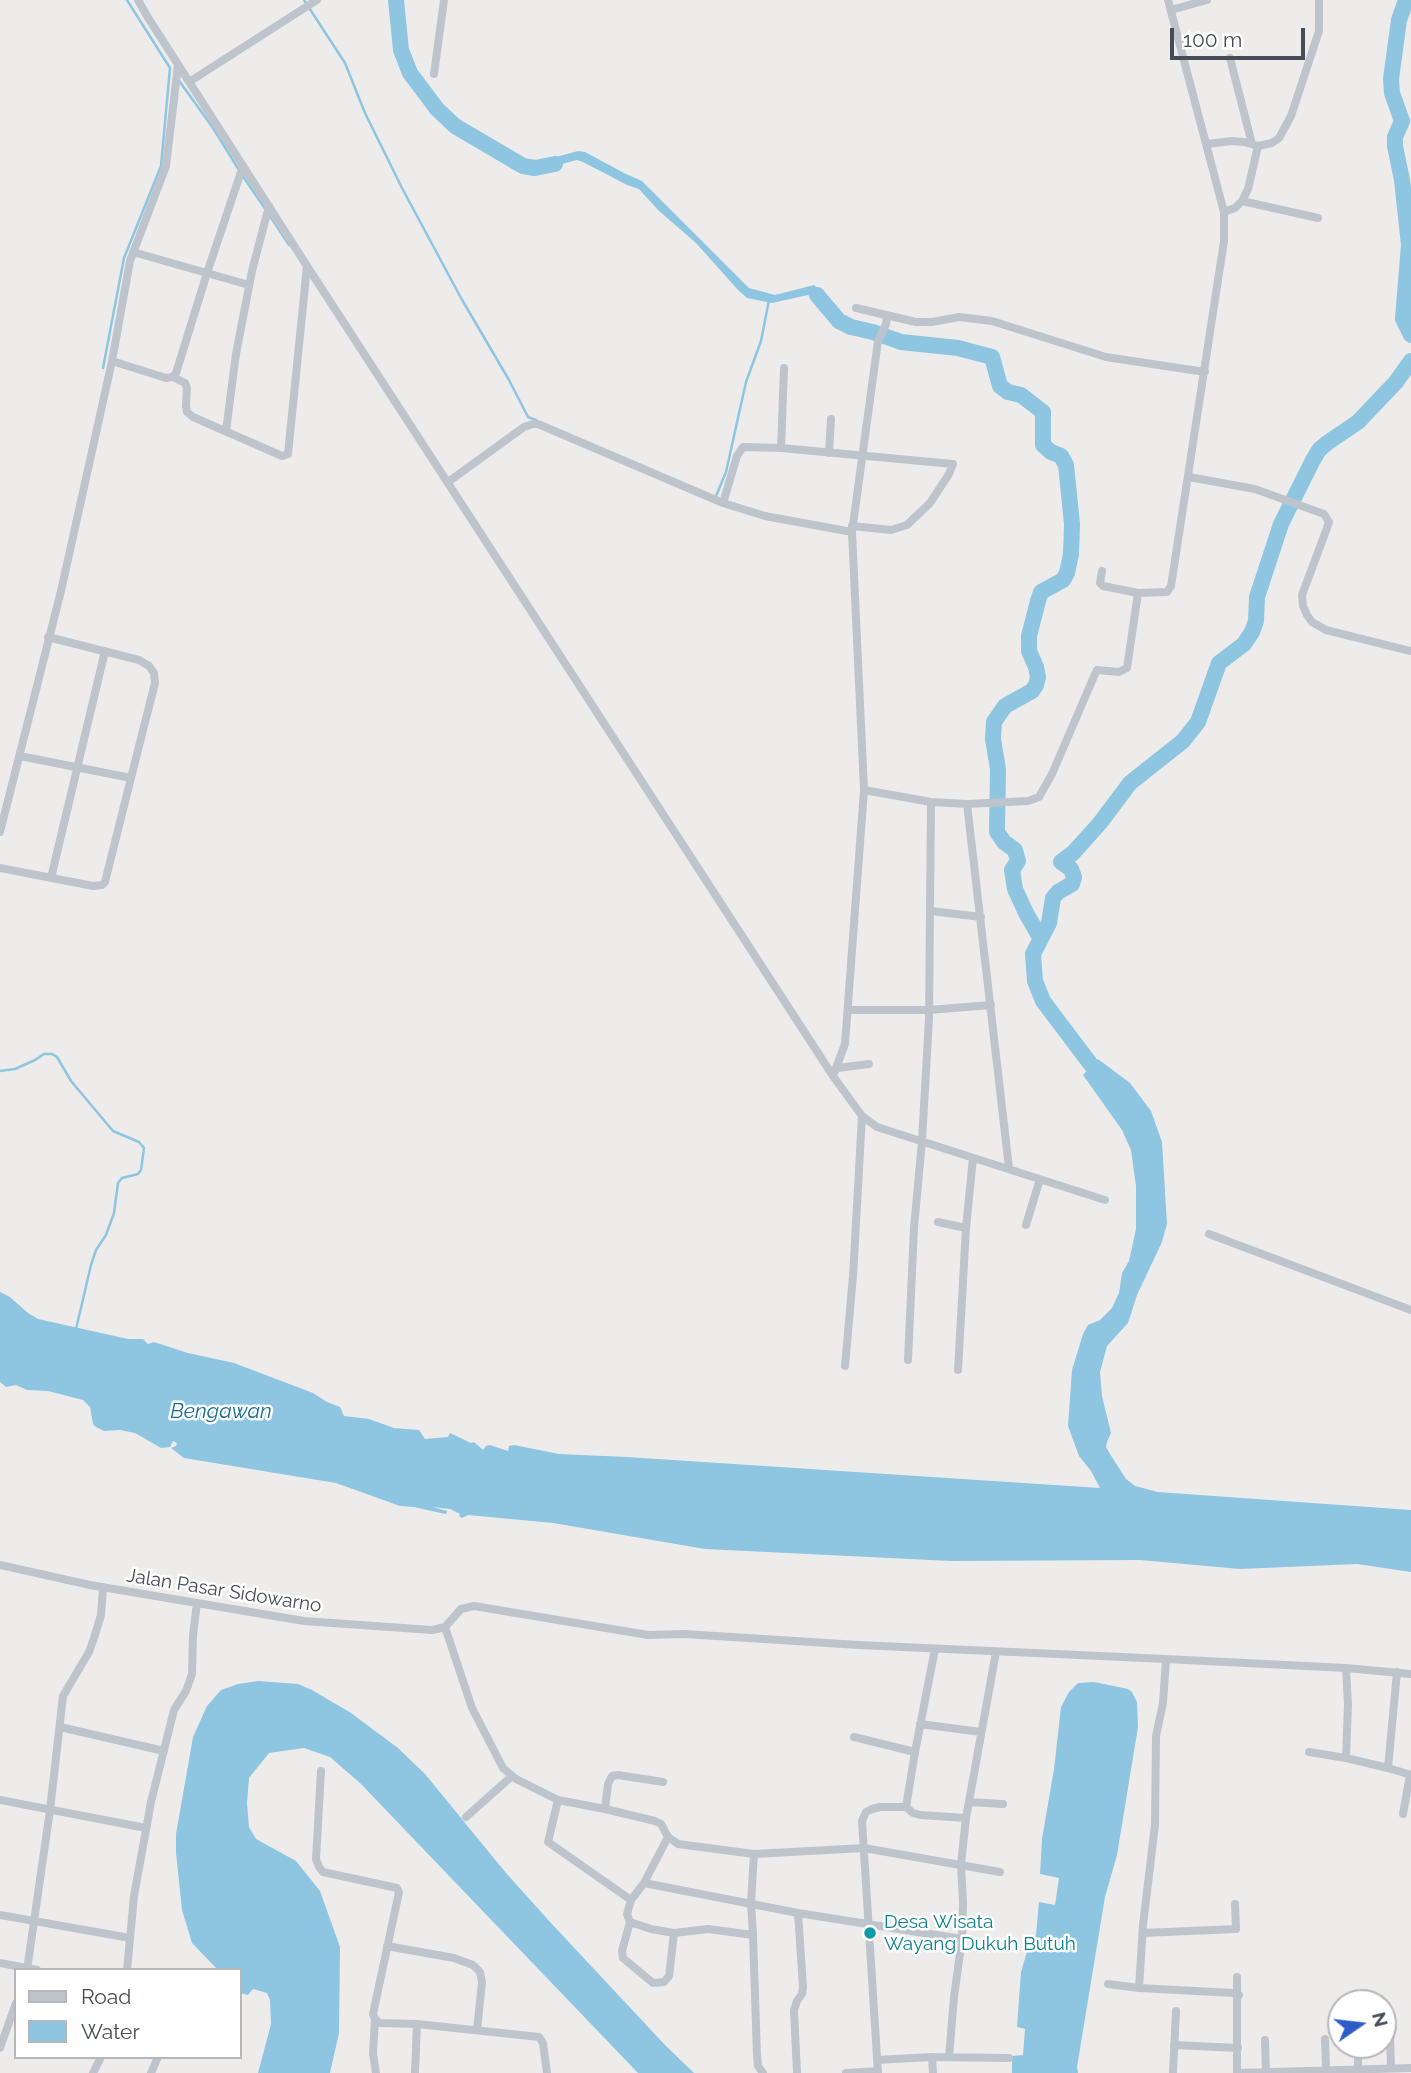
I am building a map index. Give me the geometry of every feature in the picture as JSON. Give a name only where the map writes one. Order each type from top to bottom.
[{"type":"street","points":[[138,0],[307,266],[862,1116],[877,1127],[1105,1200]]},
{"type":"street","points":[[434,74],[444,0]]},
{"type":"street","points":[[1102,571],[1102,586],[1138,593],[1167,592],[1171,586],[1224,242],[1224,212],[1168,0]]},
{"type":"street","points":[[1171,10],[1207,0]]},
{"type":"street","points":[[1207,144],[1232,141],[1255,145],[1272,143],[1279,138],[1291,116],[1319,31],[1319,0]]},
{"type":"street","points":[[189,82],[312,4]]},
{"type":"street","points":[[1224,212],[1235,208],[1248,189],[1255,145],[1230,58]]},
{"type":"street","points":[[0,832],[61,591],[112,361],[133,252],[166,166],[178,65]]},
{"type":"street","points":[[173,377],[243,166]]},
{"type":"street","points":[[1242,201],[1318,218]]},
{"type":"street","points":[[226,431],[236,354],[249,285],[269,205]]},
{"type":"street","points":[[133,252],[249,285]]},
{"type":"street","points":[[112,361],[166,378],[173,377],[185,383],[187,412],[193,417],[282,456],[289,453],[307,266]]},
{"type":"street","points":[[856,308],[887,320],[932,322],[959,317],[992,321],[1106,357],[1205,372]]},
{"type":"street","points":[[835,1072],[845,1044],[864,790],[852,529],[878,341],[887,320]]},
{"type":"street","points":[[781,448],[784,368]]},
{"type":"street","points":[[829,453],[831,419]]},
{"type":"street","points":[[448,482],[524,428],[538,424],[724,501],[765,516],[852,529],[891,530],[907,525],[930,503],[950,474],[953,464],[748,446],[739,450],[724,501]]},
{"type":"street","points":[[1189,477],[1255,489],[1324,514],[1329,522],[1303,596],[1303,606],[1312,622],[1326,630],[1411,651]]},
{"type":"street","points":[[864,790],[931,802],[967,804],[1028,801],[1043,794],[1097,670],[1119,672],[1127,667],[1138,593]]},
{"type":"street","points":[[0,868],[93,886],[102,885],[155,683],[154,673],[139,660],[48,638]]},
{"type":"street","points":[[51,878],[105,651]]},
{"type":"street","points":[[20,756],[131,778]]},
{"type":"street","points":[[908,1360],[929,1010],[931,802]]},
{"type":"street","points":[[967,804],[1009,1168]]},
{"type":"street","points":[[931,911],[981,917]]},
{"type":"street","points":[[848,1010],[929,1010],[991,1005]]},
{"type":"street","points":[[835,1072],[869,1064]]},
{"type":"street","points":[[845,1366],[862,1116]]},
{"type":"street","points":[[958,1370],[973,1158]]},
{"type":"street","points":[[1026,1225],[1040,1179]]},
{"type":"street","points":[[938,1222],[966,1228]]},
{"type":"street","points":[[1209,1234],[1411,1311]]},
{"type":"street","name":"Jalan Pasar Sidowarno","points":[[0,1565],[103,1587],[304,1621],[432,1630],[445,1627]]},
{"type":"street","points":[[27,1968],[63,1696],[89,1652],[101,1615],[103,1587]]},
{"type":"street","points":[[127,1968],[134,1896],[146,1828],[174,1710],[186,1691],[192,1674],[197,1603]]},
{"type":"street","points":[[1000,1872],[863,1848],[754,1854],[678,1844],[668,1837],[662,1824],[655,1821],[558,1800],[512,1776],[503,1768],[480,1726],[445,1627],[461,1609],[474,1606],[648,1635],[684,1634],[935,1649],[1346,1668],[1411,1674]]},
{"type":"street","points":[[906,1807],[935,1649]]},
{"type":"street","points":[[949,2057],[962,1939],[961,1864],[966,1818],[996,1652]]},
{"type":"street","points":[[1139,1988],[1155,1825],[1156,1736],[1163,1703],[1166,1659]]},
{"type":"street","points":[[1346,1668],[1346,1758]]},
{"type":"street","points":[[1388,1768],[1397,1672]]},
{"type":"street","points":[[920,1724],[981,1732]]},
{"type":"street","points":[[60,1727],[164,1751]]},
{"type":"street","points":[[854,1737],[915,1752]]},
{"type":"street","points":[[1309,1752],[1346,1758],[1411,1775],[1403,1814]]},
{"type":"street","points":[[321,1771],[316,1859],[323,1872],[397,1888],[400,1896],[373,2014],[376,2073]]},
{"type":"street","points":[[605,1809],[608,1784],[612,1776],[618,1774],[663,1782]]},
{"type":"street","points":[[466,1817],[512,1776]]},
{"type":"street","points":[[0,1800],[146,1828]]},
{"type":"street","points":[[558,1800],[548,1842],[631,1900]]},
{"type":"street","points":[[969,1802],[1003,1804]]},
{"type":"street","points":[[846,2073],[878,2072],[863,1848],[862,1821],[866,1812],[880,1807],[906,1807],[920,1815],[966,1818]]},
{"type":"street","points":[[668,1837],[644,1883],[631,1900],[623,1958],[653,1983],[664,1982],[669,1976],[674,1933]]},
{"type":"street","points":[[754,1854],[752,1935],[757,2056],[758,2066],[763,2073]]},
{"type":"street","points":[[644,1883],[798,1913],[962,1939]]},
{"type":"street","points":[[1143,1933],[1236,1929],[1235,1904]]},
{"type":"street","points":[[797,2073],[794,2010],[803,1987],[798,1913]]},
{"type":"street","points":[[0,1916],[130,1938]]},
{"type":"street","points":[[630,1922],[674,1933],[708,1929],[752,1935]]},
{"type":"street","points":[[387,1946],[454,1958],[473,1965],[480,1972],[482,1982],[477,2030]]},
{"type":"street","points":[[0,1964],[22,1968]]},
{"type":"street","points":[[1237,1977],[1237,2073],[1411,2068]]},
{"type":"street","points":[[1108,1984],[1239,1995]]},
{"type":"street","points":[[0,2048],[14,2009]]},
{"type":"street","points":[[1173,2073],[1176,2011]]},
{"type":"street","points":[[375,2020],[380,2023],[539,2036],[543,2043],[547,2073]]},
{"type":"street","points":[[415,2073],[417,2024]]},
{"type":"street","points":[[1325,2039],[1326,2070]]},
{"type":"street","points":[[1265,2040],[1266,2072]]},
{"type":"street","points":[[1174,2045],[1238,2048]]},
{"type":"street","points":[[877,2060],[932,2057],[1009,2058]]},
{"type":"street","points":[[932,2057],[933,2073]]},
{"type":"street","points":[[1358,2059],[1358,2069]]},
{"type":"street","points":[[1391,2059],[1391,2068]]},
{"type":"water","points":[[578,151],[642,181],[749,288],[775,295],[814,285],[835,306],[827,312],[808,295],[772,303],[747,298],[696,243],[658,210],[639,189],[577,160],[535,171],[534,163]]},
{"type":"water","name":"Bengawan","points":[[1098,1059],[1130,1083],[1151,1111],[1162,1142],[1167,1224],[1128,1323],[1107,1346],[1100,1372],[1102,1396],[1111,1433],[1106,1447],[1110,1454],[1126,1479],[1135,1486],[1158,1492],[1411,1510],[1411,1572],[1357,1564],[1240,1569],[1140,1560],[951,1561],[705,1549],[553,1523],[468,1515],[462,1518],[450,1509],[433,1507],[447,1511],[445,1514],[400,1506],[336,1483],[184,1458],[171,1448],[177,1443],[173,1441],[170,1447],[161,1448],[135,1433],[104,1431],[96,1427],[90,1407],[83,1400],[48,1391],[27,1390],[16,1385],[6,1387],[0,1382],[0,1292],[38,1319],[128,1339],[143,1339],[148,1344],[154,1342],[234,1363],[313,1393],[340,1407],[344,1416],[369,1419],[394,1428],[419,1430],[425,1439],[448,1437],[450,1433],[474,1442],[483,1450],[490,1445],[508,1451],[509,1446],[514,1445],[559,1454],[1100,1488],[1079,1456],[1068,1426],[1072,1370],[1088,1325],[1100,1320],[1112,1308],[1119,1293],[1122,1273],[1129,1261],[1136,1229],[1136,1186],[1131,1150],[1122,1130],[1083,1075]]},
{"type":"water","points":[[258,1681],[298,1684],[351,1713],[398,1748],[425,1774],[551,1923],[694,2073],[638,2073],[360,1783],[330,1757],[304,1748],[269,1753],[249,1778],[249,1827],[256,1839],[296,1861],[320,1891],[340,1947],[339,2033],[330,2073],[258,2073],[271,2024],[270,2000],[267,1993],[253,1989],[248,1995],[242,1994],[242,1968],[216,1968],[192,1943],[182,1910],[176,1853],[176,1834],[193,1737],[207,1706],[221,1690]]},
{"type":"water","points":[[1094,1682],[1132,1692],[1137,1702],[1138,1727],[1117,1855],[1105,1897],[1078,2073],[1012,2073],[1012,2056],[1023,2055],[1025,2029],[1017,2027],[1021,1972],[1028,1948],[1036,1935],[1039,1902],[1055,1905],[1059,1878],[1040,1874],[1042,1839],[1061,1707],[1069,1692],[1078,1683]]},
{"type":"waterway","points":[[103,368],[124,258],[161,166],[170,68],[127,0]]},
{"type":"waterway","points":[[304,0],[345,63],[365,113],[402,188],[461,298],[528,417],[536,420]]},
{"type":"waterway","points":[[396,0],[401,50],[410,73],[437,109],[455,126],[523,166],[535,168],[555,164]]},
{"type":"waterway","points":[[1406,0],[1399,20],[1391,79],[1392,93],[1402,121],[1395,137],[1395,146],[1402,180],[1409,245],[1403,319],[1411,335]]},
{"type":"waterway","points":[[180,82],[239,170]]},
{"type":"waterway","points":[[242,175],[266,210]]},
{"type":"waterway","points":[[270,216],[289,245]]},
{"type":"waterway","points":[[817,295],[839,321],[851,327],[901,342],[958,348],[992,357],[1000,386],[1008,392],[1021,395],[1043,412],[1043,445],[1061,456],[1066,465],[1072,524],[1067,573],[1063,580],[1041,592],[1038,601],[1029,636],[1029,651],[1038,677],[1036,685],[1032,691],[1005,706],[994,722],[993,739],[998,769],[997,832],[1004,842],[1015,850],[1018,861],[1012,870],[1015,889],[1041,939]]},
{"type":"waterway","points":[[716,496],[726,472],[746,382],[761,341],[769,300]]},
{"type":"waterway","points":[[1106,1081],[1043,1001],[1035,981],[1033,954],[1049,923],[1053,898],[1072,884],[1074,877],[1071,869],[1061,862],[1073,853],[1100,823],[1130,783],[1183,741],[1198,722],[1219,663],[1244,644],[1252,632],[1256,621],[1257,597],[1281,524],[1313,460],[1327,443],[1358,422],[1396,382],[1411,361]]},
{"type":"waterway","points":[[0,1071],[15,1069],[44,1054],[52,1054],[113,1131],[139,1142],[144,1148],[141,1170],[138,1174],[122,1178],[118,1183],[114,1213],[91,1265],[76,1329]]},
{"type":"place","name":"Desa Wisata Wayang Dukuh Butuh","points":[[870,1933]]}]
